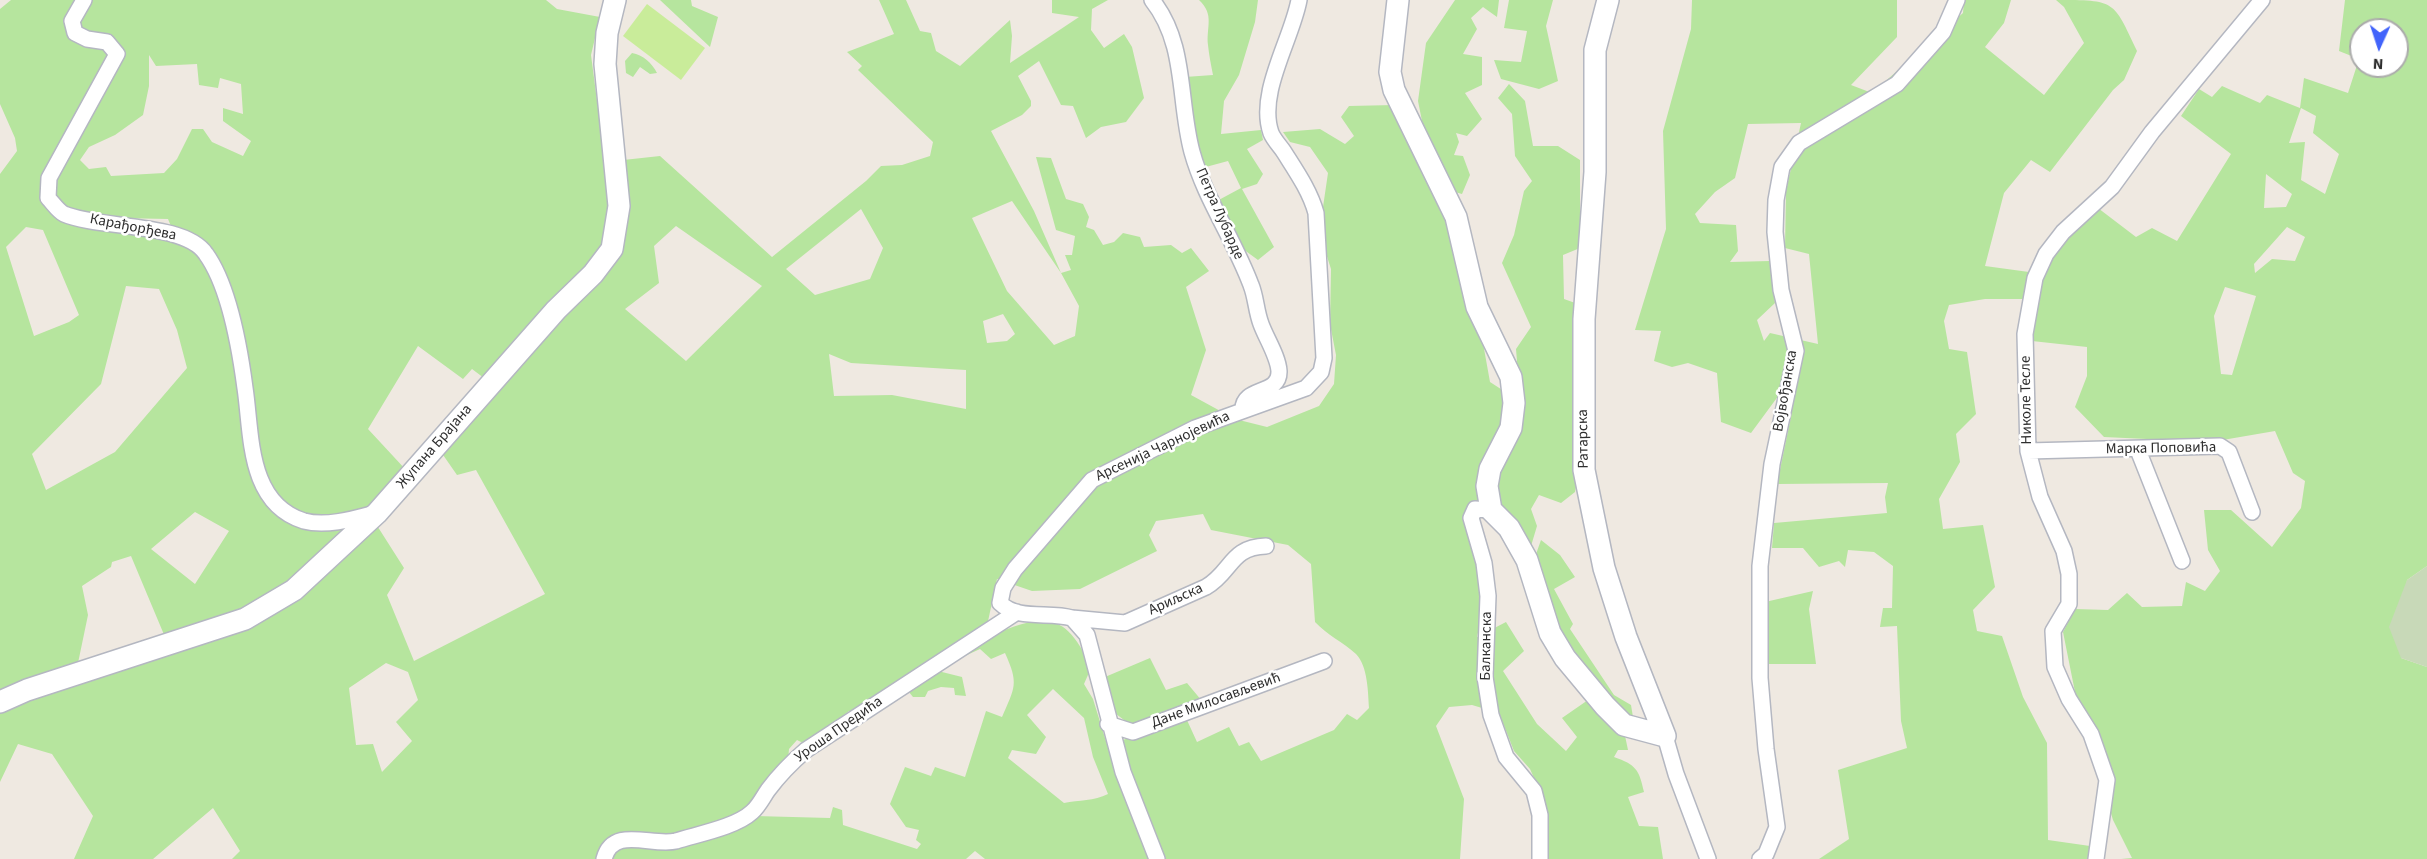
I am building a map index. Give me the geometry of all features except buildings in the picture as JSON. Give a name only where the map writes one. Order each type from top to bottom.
[{"type":"street","name":"Карађорђева","points":[[84,0],[72,21],[75,33],[87,39],[107,42],[117,54],[49,178],[48,198],[62,213],[178,235],[206,252],[220,284],[237,336],[253,460],[264,488],[280,507],[304,521],[338,522],[377,513]]},
{"type":"street","name":"Жупана Брајана","points":[[0,702],[27,690],[245,619],[294,590],[377,513],[556,310],[593,274],[612,249],[619,206],[605,64],[607,33],[615,0]]},
{"type":"street","name":"Петра Лубарде","points":[[1152,0],[1178,51],[1183,113],[1192,154],[1203,184],[1251,285],[1260,322],[1279,368],[1278,380],[1274,385],[1247,397],[1243,402],[1243,410]]},
{"type":"street","name":"Арсенија Чарнојевића","points":[[1017,612],[1007,610],[1000,603],[1003,588],[1015,569],[1092,480],[1195,428],[1306,388],[1321,372],[1324,358],[1316,213],[1313,202],[1295,170],[1271,134],[1267,110],[1299,0]]},
{"type":"street","points":[[1398,0],[1390,72],[1394,90],[1456,217],[1477,307],[1511,377],[1514,403],[1511,428],[1490,469],[1487,486],[1491,510],[1509,528],[1527,560],[1550,633],[1565,658],[1624,725],[1665,736]]},
{"type":"street","name":"Ратарска","points":[[1608,0],[1595,50],[1595,172],[1584,319],[1584,470],[1604,568],[1626,637],[1665,736],[1676,774],[1708,859]]},
{"type":"street","name":"Војвођанска","points":[[1767,857],[1777,827],[1766,749],[1760,678],[1760,566],[1772,464],[1796,351],[1781,291],[1775,232],[1776,200],[1782,167],[1799,143],[1897,84],[1943,32],[1957,0]]},
{"type":"street","name":"Николе Тесле","points":[[2096,859],[2107,780],[2091,734],[2068,699],[2055,667],[2053,631],[2069,604],[2069,574],[2064,551],[2040,497],[2028,451],[2025,334],[2035,278],[2046,254],[2063,232],[2112,187],[2152,132],[2262,0]]},
{"type":"street","name":"Марка Поповића","points":[[2028,451],[2138,450],[2220,446],[2229,452],[2252,512]]},
{"type":"street","points":[[2138,450],[2182,561]]},
{"type":"street","name":"Балканска","points":[[1491,510],[1475,509],[1472,518],[1484,563],[1488,596],[1485,676],[1491,715],[1506,757],[1534,791],[1540,815],[1540,859]]},
{"type":"street","name":"Ариљска","points":[[1072,618],[1125,622],[1187,593],[1206,587],[1215,582],[1233,558],[1245,549],[1266,546]]},
{"type":"street","points":[[1017,612],[1072,618],[1087,635],[1108,724],[1123,772],[1157,859]]},
{"type":"street","name":"Уроша Предића","points":[[604,859],[615,842],[628,838],[655,843],[674,841],[735,824],[753,812],[786,767],[806,750],[1017,612]]},
{"type":"street","name":"Дане Милосављевић","points":[[1108,724],[1133,732],[1324,661]]},
{"type":"green space","points":[[11,0],[546,0],[557,9],[600,17],[591,55],[605,162],[660,156],[772,257],[866,181],[881,166],[902,165],[930,156],[933,142],[858,70],[862,66],[847,52],[894,34],[879,0],[906,0],[920,31],[931,33],[936,51],[960,66],[1010,20],[1012,36],[1010,63],[1079,17],[1052,13],[1052,0],[1108,0],[1092,9],[1091,30],[1104,48],[1124,34],[1132,47],[1144,98],[1126,122],[1101,127],[1086,138],[1073,106],[1061,105],[1039,61],[1018,76],[1031,101],[1031,106],[1022,115],[991,131],[1034,211],[1061,273],[1071,270],[1065,255],[1072,255],[1075,236],[1056,230],[1036,157],[1051,158],[1066,199],[1083,204],[1089,217],[1086,227],[1094,230],[1103,245],[1114,242],[1123,233],[1140,237],[1144,247],[1171,245],[1182,253],[1191,248],[1209,271],[1186,287],[1206,350],[1191,395],[1235,419],[1267,427],[1319,406],[1334,384],[1336,355],[1330,324],[1331,269],[1323,244],[1323,207],[1328,173],[1310,147],[1290,142],[1283,132],[1320,129],[1345,144],[1354,136],[1341,117],[1349,106],[1394,105],[1454,223],[1481,332],[1490,382],[1507,393],[1519,386],[1516,349],[1531,327],[1502,263],[1514,235],[1524,191],[1532,181],[1515,156],[1512,114],[1498,98],[1509,84],[1525,101],[1533,146],[1558,146],[1580,160],[1580,248],[1563,255],[1564,299],[1578,304],[1577,482],[1575,492],[1561,503],[1539,495],[1531,509],[1537,526],[1531,546],[1535,557],[1541,540],[1560,555],[1575,577],[1554,589],[1573,624],[1570,629],[1614,695],[1631,705],[1633,717],[1619,712],[1564,648],[1526,544],[1489,514],[1468,512],[1482,590],[1477,637],[1506,622],[1524,651],[1503,671],[1537,724],[1566,751],[1577,737],[1562,718],[1588,700],[1624,731],[1628,750],[1618,750],[1614,757],[1632,766],[1638,773],[1644,792],[1628,797],[1639,826],[1658,827],[1663,859],[1544,859],[1545,802],[1530,769],[1514,751],[1499,713],[1472,705],[1449,707],[1436,726],[1464,799],[1460,859],[1166,859],[1140,799],[1120,741],[1186,718],[1197,742],[1229,727],[1239,746],[1249,742],[1261,761],[1334,730],[1347,714],[1357,720],[1369,708],[1367,680],[1360,659],[1315,622],[1311,564],[1288,545],[1211,530],[1203,514],[1156,521],[1149,535],[1157,551],[1080,589],[1032,591],[997,579],[987,626],[993,635],[1027,623],[1053,622],[1073,636],[1091,668],[1084,684],[1093,699],[1109,751],[1153,859],[985,859],[975,851],[966,859],[232,859],[240,851],[213,808],[153,859],[74,859],[93,816],[52,754],[18,744],[0,782],[0,174],[17,151],[15,138],[0,104],[0,9]],"holes":[[[149,55],[156,66],[197,64],[199,85],[218,88],[220,78],[241,84],[243,114],[223,108],[223,121],[251,141],[243,156],[212,142],[203,129],[192,129],[177,159],[164,173],[111,176],[106,167],[89,169],[80,160],[89,147],[115,135],[143,115],[149,86]],[[1012,201],[1061,273],[1079,306],[1075,336],[1054,345],[1007,291],[972,218]],[[861,209],[883,248],[870,279],[815,295],[786,269]],[[118,218],[168,219],[177,241],[102,229]],[[676,226],[762,286],[686,361],[625,309],[659,283],[654,246]],[[26,227],[43,230],[79,315],[69,322],[34,336],[6,247]],[[126,286],[159,289],[177,330],[187,368],[115,452],[46,490],[32,454],[101,384]],[[1003,314],[1015,334],[1007,341],[987,343],[983,321]],[[418,346],[463,379],[472,369],[484,378],[441,452],[457,475],[476,470],[545,594],[414,661],[387,595],[404,568],[376,524],[406,470],[368,429]],[[829,354],[851,363],[966,370],[966,409],[892,395],[834,396]],[[195,512],[229,531],[195,584],[151,549]],[[131,556],[165,637],[78,663],[88,615],[82,586],[111,567],[112,562]],[[980,649],[991,659],[1005,653],[1014,685],[1002,717],[986,711],[965,777],[935,767],[931,776],[905,767],[890,804],[906,827],[919,830],[916,840],[921,844],[917,849],[843,825],[842,810],[833,807],[830,818],[755,816],[788,761],[789,749],[797,740],[807,745],[849,711],[857,712],[900,681],[913,697],[925,697],[928,691],[941,687],[954,688],[955,695],[966,696],[962,677],[942,672],[941,658],[956,660]],[[386,663],[408,672],[418,700],[396,722],[412,741],[382,772],[373,744],[356,745],[349,688]],[[1053,689],[1084,718],[1093,757],[1108,794],[1064,803],[1008,758],[1012,750],[1036,754],[1046,737],[1027,715]]]},
{"type":"green space","points":[[660,0],[691,0],[692,6],[718,17],[710,47]]},
{"type":"green space","points":[[1199,0],[1258,0],[1255,22],[1239,75],[1224,101],[1221,134],[1261,130],[1263,140],[1247,149],[1263,174],[1257,184],[1242,189],[1274,247],[1258,260],[1232,241],[1215,202],[1241,188],[1228,161],[1202,168],[1191,142],[1185,77],[1213,75],[1208,45],[1209,21],[1207,11]]},
{"type":"green space","points":[[1455,0],[1499,0],[1497,17],[1483,7],[1471,18],[1477,29],[1463,54],[1482,57],[1482,85],[1465,93],[1482,119],[1467,136],[1456,133],[1459,142],[1454,155],[1463,156],[1470,175],[1462,194],[1448,190],[1426,141],[1418,101],[1426,43]]},
{"type":"green space","points":[[1509,0],[1553,0],[1546,26],[1558,81],[1539,89],[1501,79],[1494,60],[1521,62],[1527,31],[1504,28]]},
{"type":"green space","points":[[1692,0],[1897,0],[1897,37],[1851,85],[1872,93],[1963,13],[1964,0],[2011,0],[2004,23],[1985,47],[2044,95],[2084,43],[2064,7],[2056,0],[2091,1],[2110,6],[2117,12],[2129,34],[2137,51],[2124,80],[2113,90],[2050,172],[2031,160],[2004,193],[1985,266],[2029,272],[2023,299],[1985,299],[1949,305],[1944,321],[1949,349],[1967,352],[1976,414],[1956,434],[1960,462],[1939,499],[1943,529],[1983,525],[1995,587],[1973,610],[1977,631],[2002,636],[2023,697],[2047,743],[2048,840],[2090,846],[2093,859],[1819,859],[1849,839],[1838,770],[1907,748],[1901,721],[1897,626],[1880,627],[1883,608],[1892,608],[1893,566],[1874,552],[1848,550],[1845,567],[1839,561],[1819,567],[1803,548],[1772,548],[1774,523],[1887,513],[1885,497],[1888,483],[1777,484],[1792,412],[1779,395],[1751,433],[1721,422],[1717,373],[1688,363],[1672,367],[1654,361],[1661,331],[1635,330],[1666,229],[1663,131],[1691,29]],"holes":[[[1801,123],[1786,191],[1785,248],[1809,254],[1818,344],[1770,333],[1764,341],[1757,320],[1775,303],[1770,261],[1730,262],[1738,251],[1736,225],[1700,223],[1695,214],[1715,192],[1735,178],[1748,124]]]},
{"type":"green space","points":[[2345,0],[2427,0],[2427,566],[2407,580],[2401,658],[2427,667],[2427,859],[2121,859],[2132,858],[2113,820],[2075,692],[2063,632],[2075,609],[2108,610],[2127,593],[2142,607],[2182,606],[2186,582],[2205,591],[2220,571],[2208,550],[2204,510],[2231,510],[2272,547],[2301,508],[2305,481],[2293,473],[2275,431],[2211,442],[2104,437],[2075,407],[2087,376],[2087,347],[2032,341],[2040,275],[2055,250],[2094,205],[2136,237],[2152,228],[2177,241],[2231,154],[2181,116],[2199,89],[2212,97],[2222,86],[2260,103],[2267,95],[2300,108],[2304,78],[2348,93],[2353,78],[2409,78],[2409,18],[2349,18],[2349,55],[2339,51]],"holes":[[[2301,108],[2316,116],[2313,133],[2339,154],[2325,194],[2301,180],[2305,142],[2289,143]],[[2266,174],[2292,194],[2286,207],[2264,208]],[[2287,227],[2305,237],[2295,261],[2272,259],[2255,273],[2254,264]],[[2225,287],[2256,296],[2232,375],[2221,374],[2214,316]]]},
{"type":"green space","points":[[647,4],[705,48],[681,80],[623,36]]},
{"type":"green space","points":[[632,53],[647,60],[657,73],[650,74],[640,67],[633,77],[626,73],[625,61]]},
{"type":"green space","points":[[2427,566],[2427,667],[2401,658],[2389,627],[2407,580]]},
{"type":"green space","points":[[1813,591],[1809,609],[1816,664],[1766,664],[1765,602]]},
{"type":"green space","points":[[1150,658],[1166,690],[1187,683],[1202,701],[1133,727],[1111,710],[1105,677]]}]
